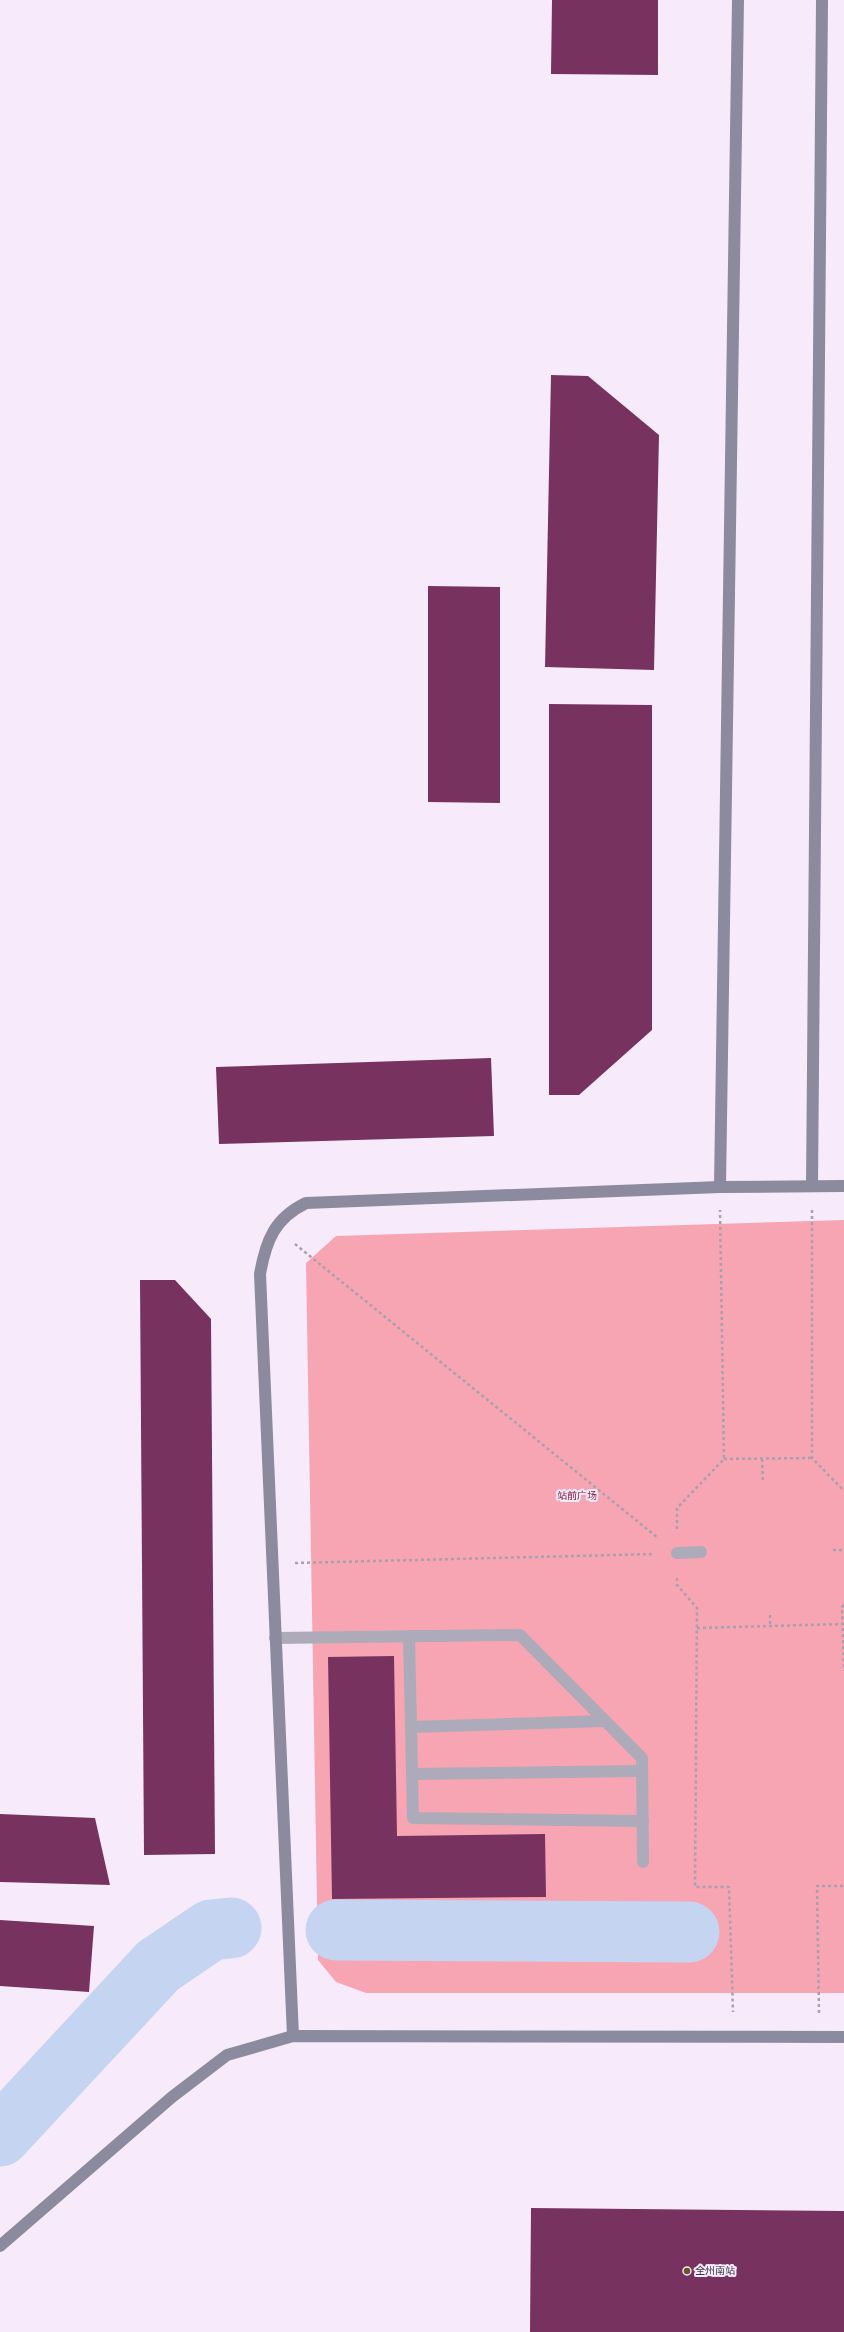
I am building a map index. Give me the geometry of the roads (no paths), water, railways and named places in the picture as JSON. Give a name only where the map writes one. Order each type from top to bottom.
[{"type":"main road","points":[[720,1187],[738,0]]},
{"type":"main road","points":[[812,1186],[822,0]]},
{"type":"main road","points":[[293,2036],[260,1274],[265,1251],[275,1228],[282,1218],[306,1203],[720,1187],[844,1186]]},
{"type":"main road","points":[[0,2246],[172,2097],[227,2055],[293,2036],[844,2037]]},
{"type":"street","points":[[677,1553],[701,1552]]},
{"type":"street","points":[[275,1638],[520,1634],[642,1758],[642,1862]]},
{"type":"street","points":[[409,1636],[413,1818],[642,1821]]},
{"type":"street","points":[[411,1727],[604,1721]]},
{"type":"street","points":[[412,1774],[642,1771]]},
{"type":"waterway","points":[[0,2136],[158,1966],[211,1930],[231,1928]]},
{"type":"waterway","points":[[336,1930],[689,1932]]},
{"type":"place","name":"全州南站","points":[[687,2271]]},
{"type":"park label","name":"站前广场","points":[[577,1496]]}]
